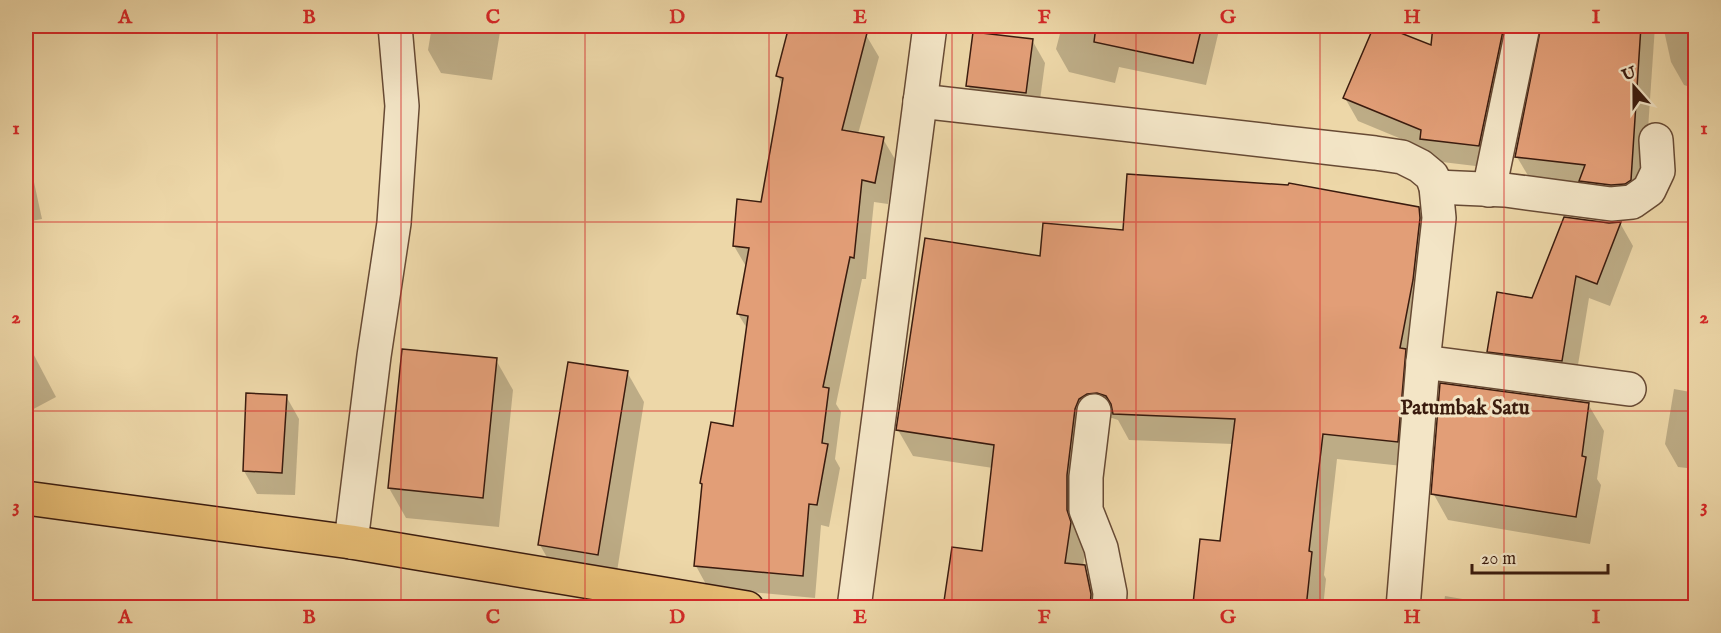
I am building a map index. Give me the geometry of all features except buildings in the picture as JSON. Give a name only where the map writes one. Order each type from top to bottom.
[{"type":"main road","points":[[26,498],[351,542],[747,608]]},
{"type":"street","points":[[351,542],[374,356],[394,223],[402,106],[395,26]]},
{"type":"street","points":[[854,608],[930,26]]},
{"type":"street","points":[[1490,190],[1522,26]]},
{"type":"street","points":[[920,101],[1402,157],[1420,166],[1432,176],[1436,187],[1439,218],[1423,362],[1403,608]]},
{"type":"street","points":[[1436,187],[1490,190],[1611,204],[1632,202],[1648,190],[1658,171],[1656,140]]},
{"type":"street","points":[[1423,362],[1629,389]]},
{"type":"street","points":[[1094,411],[1086,477],[1086,510],[1101,548],[1110,593],[1109,608]]},
{"type":"district","name":"Patumbak Satu","points":[[1465,408]]}]
